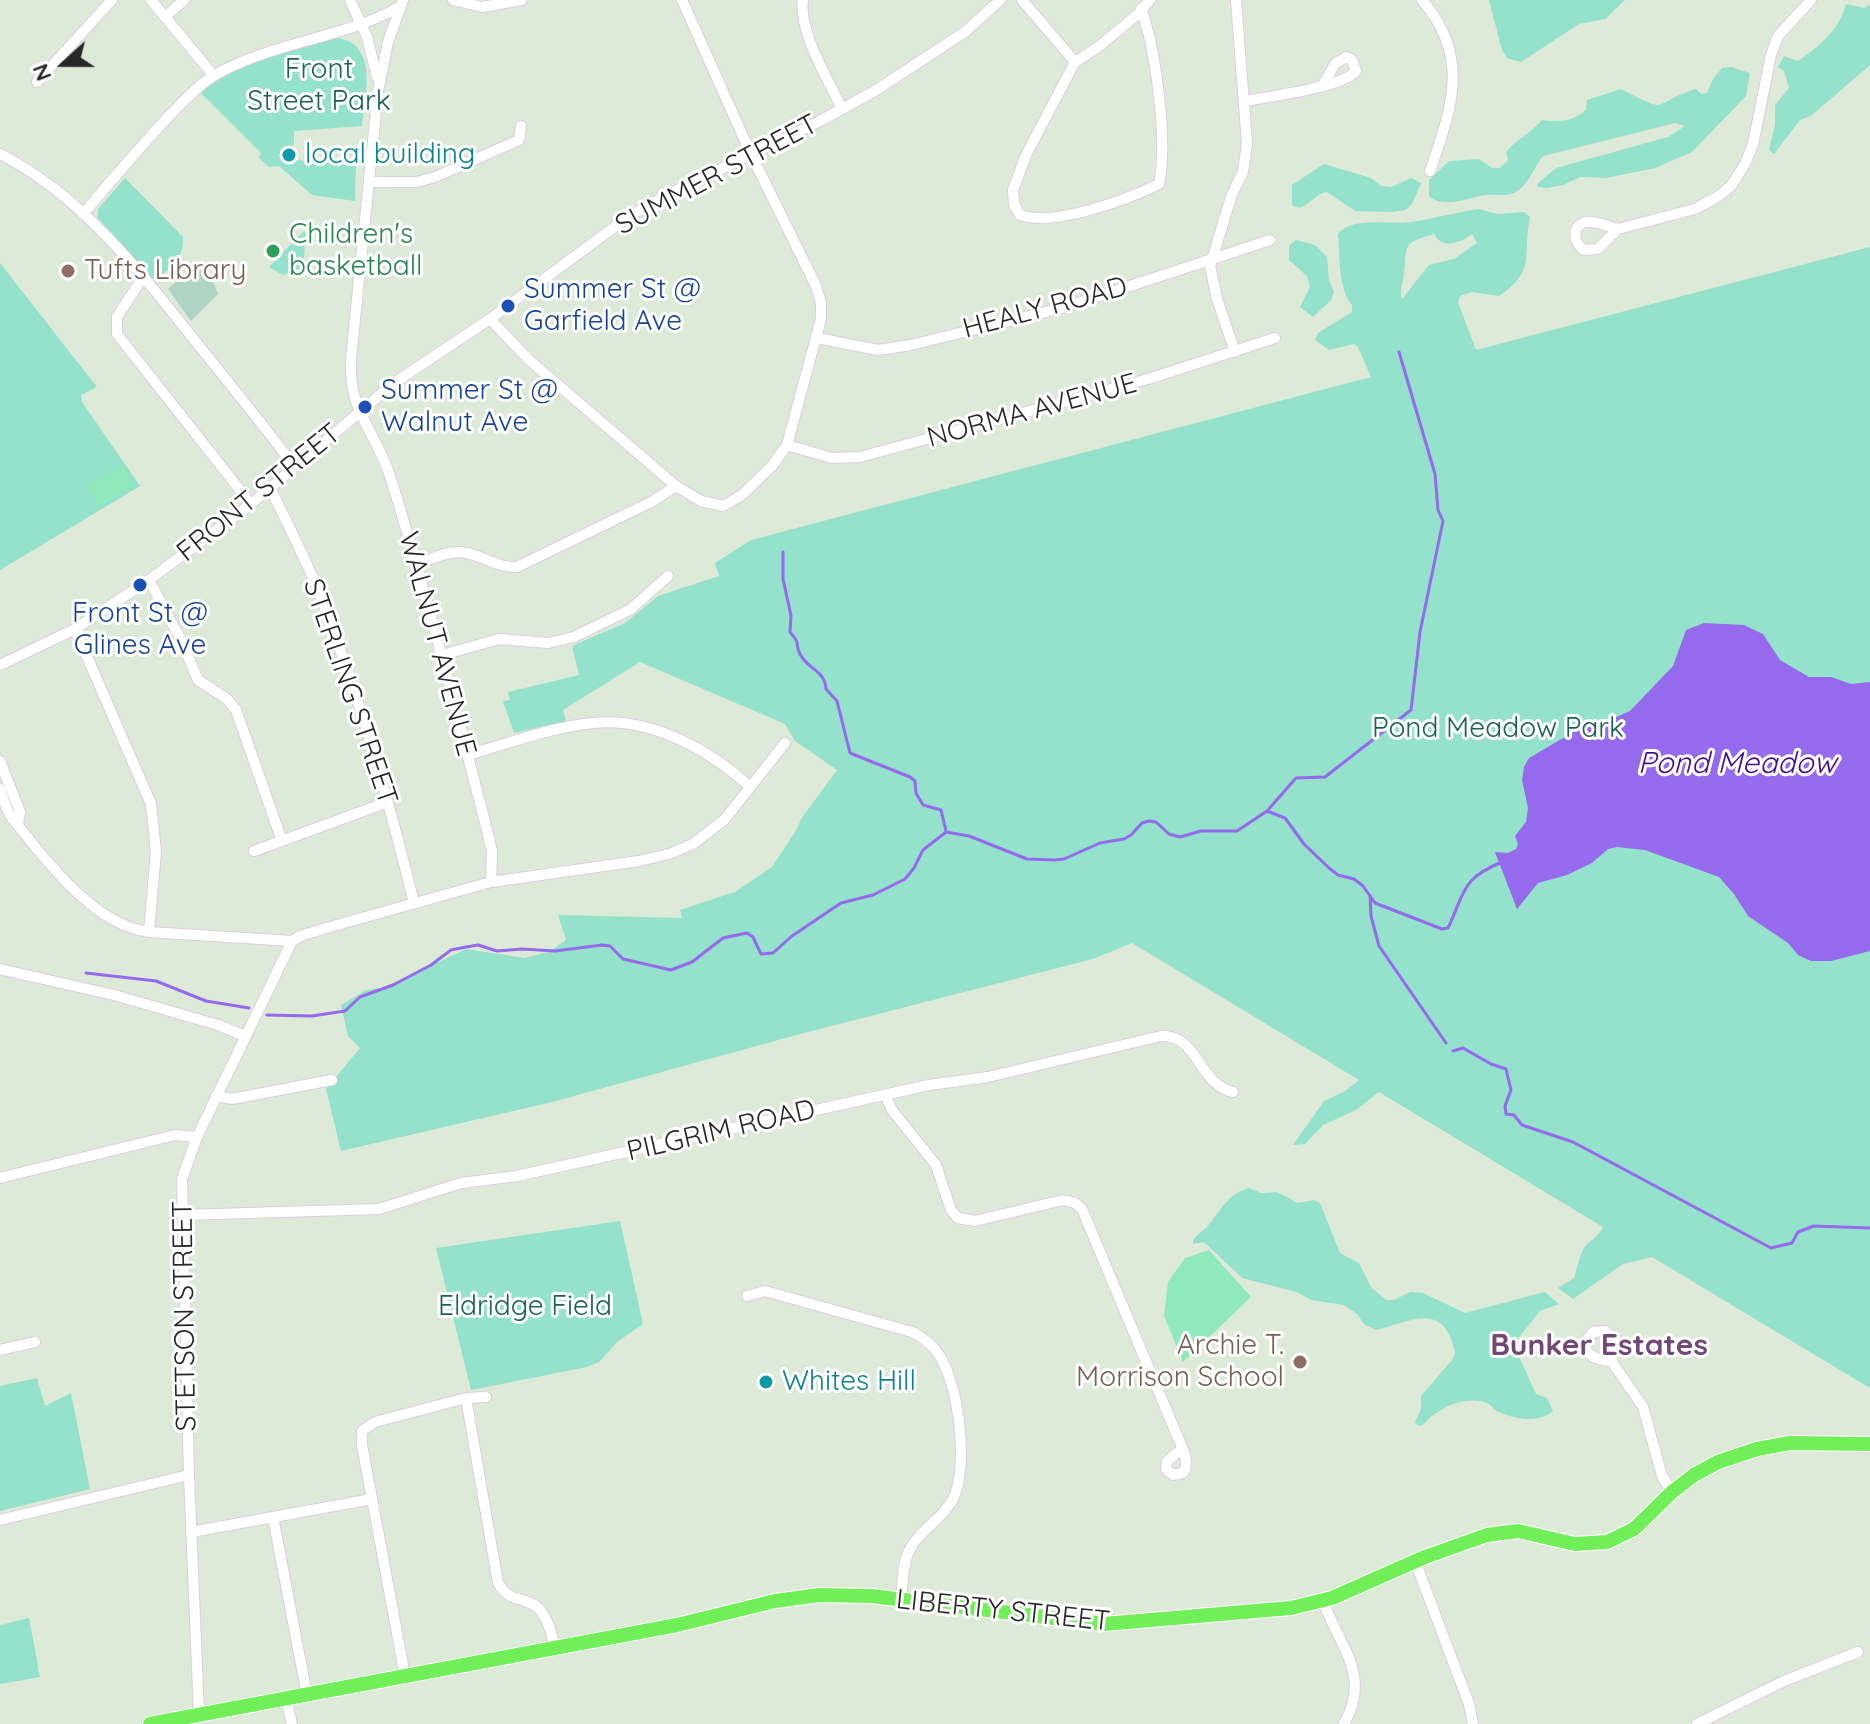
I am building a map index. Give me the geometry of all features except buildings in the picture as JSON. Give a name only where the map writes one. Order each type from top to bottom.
[{"type":"main road","name":"LIBERTY STREET","points":[[150,1724],[174,1722],[199,1714],[688,1623],[801,1597],[843,1594],[1104,1624],[1269,1611],[1323,1601],[1471,1539],[1510,1531],[1575,1544],[1607,1542],[1634,1529],[1672,1492],[1712,1465],[1757,1449],[1790,1443],[1870,1444]]},
{"type":"street","points":[[37,82],[112,0]]},
{"type":"street","points":[[151,0],[214,76]]},
{"type":"street","points":[[166,16],[184,0]]},
{"type":"street","name":"FRONT STREET","points":[[350,0],[363,26],[378,86]]},
{"type":"street","points":[[453,0],[471,6],[522,0]]},
{"type":"street","points":[[490,319],[529,360],[676,486],[701,501],[723,506],[742,495],[772,466],[787,445],[817,338],[821,303],[816,286],[751,154],[682,0]]},
{"type":"street","points":[[803,0],[801,11],[805,28],[842,109]]},
{"type":"street","name":"SUMMER STREET","points":[[359,412],[628,217],[842,109],[956,38],[1000,0]]},
{"type":"street","points":[[1022,0],[1075,62]]},
{"type":"street","points":[[1141,9],[1153,47],[1162,162],[1159,184],[1089,209],[1032,220],[1020,215],[1014,204],[1013,190],[1026,155],[1075,62],[1097,48],[1150,0]]},
{"type":"street","points":[[1235,352],[1210,266],[1232,194],[1243,172],[1247,144],[1236,0]]},
{"type":"street","points":[[1422,0],[1446,36],[1454,78],[1450,111],[1430,171]]},
{"type":"street","points":[[1618,229],[1695,209],[1719,196],[1738,178],[1753,144],[1773,46],[1782,29],[1811,0]]},
{"type":"street","points":[[83,214],[149,137],[187,98],[214,76],[276,51],[363,26],[401,4]]},
{"type":"street","name":"FRONT STREET","points":[[0,665],[75,629],[149,580],[251,504],[359,412],[351,389],[350,368],[378,86],[401,4]]},
{"type":"street","points":[[1245,101],[1323,85]]},
{"type":"street","points":[[369,182],[417,182],[435,177],[519,140],[521,126]]},
{"type":"street","points":[[0,154],[40,177],[83,214],[143,277],[295,467]]},
{"type":"street","name":"HEALY ROAD","points":[[817,338],[878,350],[911,345],[1066,307],[1270,240]]},
{"type":"street","points":[[143,277],[117,317],[117,334],[251,504]]},
{"type":"street","name":"NORMA AVENUE","points":[[787,445],[832,458],[860,457],[1120,387],[1275,338]]},
{"type":"street","name":"WALNUT AVENUE","points":[[359,412],[386,464],[417,564],[492,851],[491,882]]},
{"type":"street","points":[[417,564],[461,552],[499,565],[517,567],[653,501],[676,486]]},
{"type":"street","name":"STERLING STREET","points":[[270,488],[329,619],[364,721],[414,903]]},
{"type":"street","points":[[442,655],[499,639],[548,643],[574,637],[631,609],[668,576]]},
{"type":"street","points":[[149,580],[180,638],[193,671],[204,685],[227,699],[236,710],[282,841]]},
{"type":"street","points":[[75,629],[151,804],[156,852],[149,932]]},
{"type":"street","points":[[468,755],[575,725],[598,722],[628,725],[657,731],[699,749],[750,787]]},
{"type":"street","points":[[0,789],[10,816],[55,870],[104,914],[124,926],[149,932],[292,941],[300,936],[491,882],[669,854],[710,833],[734,809],[785,743]]},
{"type":"street","points":[[0,761],[20,812],[18,824]]},
{"type":"street","points":[[254,851],[388,802]]},
{"type":"street","name":"STETSON STREET","points":[[199,1714],[189,1475],[182,1179],[197,1137],[292,941]]},
{"type":"street","points":[[0,969],[114,995],[218,1025],[245,1036]]},
{"type":"street","name":"PILGRIM ROAD","points":[[182,1215],[379,1209],[461,1183],[517,1176],[885,1095],[980,1078],[1166,1035],[1184,1043],[1212,1080],[1233,1092]]},
{"type":"street","points":[[216,1096],[236,1098],[332,1080]]},
{"type":"street","points":[[885,1095],[892,1110],[936,1165],[951,1210],[958,1218],[975,1221],[1063,1200],[1075,1203],[1082,1209],[1182,1449],[1187,1462],[1186,1470],[1179,1475],[1171,1474],[1166,1469],[1168,1458],[1182,1449]]},
{"type":"street","points":[[0,1178],[175,1135],[197,1137]]},
{"type":"street","points":[[747,1296],[765,1291],[912,1332],[930,1342],[942,1358],[951,1381],[957,1421],[961,1458],[959,1475],[947,1509],[909,1551],[901,1600]]},
{"type":"street","points":[[0,1350],[35,1342]]},
{"type":"street","points":[[1612,1362],[1641,1402],[1662,1476],[1672,1492]]},
{"type":"street","points":[[405,1676],[362,1445],[362,1431],[375,1422],[466,1398],[486,1397]]},
{"type":"street","points":[[466,1398],[498,1583],[507,1595],[540,1610],[555,1648]]},
{"type":"street","points":[[0,1520],[189,1475]]},
{"type":"street","points":[[191,1532],[372,1499]]},
{"type":"street","points":[[273,1517],[307,1695]]},
{"type":"street","points":[[1415,1561],[1466,1696],[1473,1724]]},
{"type":"street","points":[[1323,1601],[1354,1675],[1354,1701],[1344,1724]]},
{"type":"street","points":[[1697,1724],[1784,1681],[1858,1652]]},
{"type":"street","points":[[286,1698],[292,1724]]},
{"type":"green space","points":[[1489,0],[1625,0],[1605,19],[1579,24],[1521,62],[1507,58],[1502,50]]},
{"type":"green space","points":[[1846,4],[1864,8],[1870,5],[1870,65],[1811,116],[1800,120],[1774,154],[1769,150],[1775,125],[1775,105],[1789,88],[1784,71],[1778,67],[1784,56],[1798,61],[1821,43],[1834,30]]},
{"type":"green space","name":"Front Street Park","points":[[338,38],[351,42],[364,61],[367,87],[362,126],[294,131],[294,145],[282,154],[288,160],[294,157],[356,166],[355,201],[312,195],[279,166],[269,167],[259,158],[261,153],[201,93],[244,66],[285,51]]},
{"type":"green space","points":[[1731,67],[1750,73],[1746,96],[1692,152],[1655,168],[1606,178],[1580,177],[1547,188],[1538,187],[1537,184],[1556,168],[1668,137],[1685,126],[1675,123],[1543,156],[1524,185],[1512,194],[1448,202],[1429,196],[1429,180],[1449,161],[1479,159],[1492,168],[1500,168],[1508,160],[1506,152],[1542,120],[1560,121],[1576,117],[1586,110],[1587,100],[1621,89],[1655,105],[1660,104],[1696,89],[1701,94],[1707,93],[1722,68]]},
{"type":"green space","points":[[1324,164],[1371,178],[1381,186],[1391,187],[1411,178],[1421,183],[1406,210],[1355,211],[1327,192],[1299,208],[1292,205],[1292,185]]},
{"type":"green space","points":[[125,178],[183,237],[182,250],[176,262],[154,278],[97,217],[98,209]]},
{"type":"green space","name":"Pond Meadow Park","points":[[1479,209],[1497,214],[1524,212],[1530,217],[1526,261],[1519,278],[1499,296],[1472,292],[1460,296],[1458,302],[1476,350],[1870,247],[1870,1388],[1652,1257],[1623,1264],[1573,1299],[1558,1288],[1574,1278],[1584,1248],[1603,1227],[1379,1092],[1356,1110],[1323,1125],[1305,1144],[1293,1145],[1324,1101],[1359,1080],[1132,943],[1093,959],[552,1102],[341,1151],[326,1089],[360,1048],[348,1036],[341,1005],[366,990],[386,987],[466,949],[524,958],[549,952],[566,940],[558,915],[682,918],[680,910],[735,892],[772,867],[801,819],[837,770],[795,741],[785,724],[640,662],[563,710],[566,721],[514,733],[503,701],[510,700],[508,692],[579,675],[572,646],[625,623],[658,596],[719,576],[715,563],[751,540],[1371,377],[1354,344],[1329,350],[1315,340],[1318,333],[1352,312],[1342,281],[1338,234],[1344,228],[1362,223],[1411,222]],"holes":[[[1434,234],[1437,239],[1452,243],[1472,234],[1477,243],[1454,259],[1429,265],[1402,299],[1408,247],[1416,240]]]},
{"type":"green space","points":[[304,231],[303,267],[283,275],[269,267]]},
{"type":"green space","points":[[1296,240],[1315,245],[1327,257],[1329,280],[1334,292],[1331,300],[1313,317],[1300,307],[1310,287],[1307,276],[1289,260],[1289,246]]},
{"type":"green space","points":[[0,263],[97,387],[81,395],[82,402],[140,486],[0,570]]},
{"type":"green space","points":[[196,265],[214,284],[218,294],[191,321],[168,289]]},
{"type":"green space","points":[[123,464],[135,486],[99,507],[87,485]]},
{"type":"green space","points":[[1249,1188],[1261,1193],[1277,1192],[1298,1203],[1314,1200],[1320,1203],[1340,1253],[1359,1263],[1371,1287],[1386,1300],[1394,1300],[1410,1292],[1423,1293],[1465,1313],[1545,1292],[1559,1304],[1540,1311],[1516,1341],[1516,1350],[1536,1394],[1547,1398],[1553,1411],[1534,1419],[1520,1418],[1499,1412],[1486,1403],[1466,1401],[1449,1406],[1422,1426],[1417,1425],[1421,1396],[1455,1353],[1443,1326],[1425,1318],[1376,1330],[1364,1324],[1357,1314],[1344,1305],[1311,1300],[1297,1292],[1242,1278],[1204,1242],[1193,1244],[1193,1240],[1227,1201]]},
{"type":"green space","name":"Eldridge Field","points":[[620,1221],[643,1324],[617,1342],[599,1362],[587,1367],[471,1390],[436,1248]]},
{"type":"green space","points":[[1209,1250],[1251,1297],[1183,1362],[1164,1316],[1168,1282],[1185,1258]]},
{"type":"green space","points":[[37,1378],[45,1406],[71,1393],[90,1489],[0,1511],[0,1386]]},
{"type":"green space","points":[[29,1618],[40,1677],[0,1684],[0,1625]]},
{"type":"water","name":"Pond Meadow","points":[[1704,623],[1744,625],[1763,634],[1780,660],[1809,677],[1831,677],[1851,684],[1870,682],[1870,951],[1831,961],[1811,961],[1798,955],[1788,943],[1748,916],[1719,877],[1645,850],[1608,849],[1592,863],[1567,875],[1538,883],[1517,909],[1495,852],[1508,853],[1516,849],[1515,836],[1526,822],[1528,808],[1522,780],[1529,758],[1582,727],[1605,722],[1630,711],[1673,666],[1686,630]]},
{"type":"waterway","points":[[1268,810],[1296,778],[1325,777],[1411,710],[1420,632],[1443,521],[1438,510],[1435,474],[1399,352]]},
{"type":"waterway","points":[[783,552],[790,632],[803,659],[819,674],[826,689],[837,701],[850,753],[915,781],[916,793],[923,805],[941,810],[946,831]]},
{"type":"waterway","points":[[267,1015],[312,1016],[345,1011],[360,997],[393,985],[431,965],[451,950],[478,945],[497,951],[555,951],[610,946],[623,959],[671,970],[692,962],[723,938],[747,933],[753,937],[761,954],[773,953],[792,936],[841,903],[873,895],[905,879],[923,850],[946,832],[969,836],[1027,859],[1055,860],[1100,843],[1124,839],[1142,823],[1149,821],[1180,837],[1201,831],[1237,831],[1267,811],[1285,818],[1304,844],[1329,868],[1338,875],[1354,879],[1375,903],[1442,929],[1448,928],[1471,881],[1502,862]]},
{"type":"waterway","points":[[1370,896],[1371,916],[1379,946],[1446,1043]]},
{"type":"waterway","points":[[86,973],[156,981],[206,1001],[249,1008]]},
{"type":"waterway","points":[[1453,1051],[1463,1048],[1506,1069],[1511,1090],[1505,1106],[1506,1114],[1514,1115],[1522,1125],[1573,1142],[1771,1248],[1792,1243],[1798,1232],[1814,1226],[1870,1228]]},
{"type":"place","name":"local building","points":[[289,155]]},
{"type":"place","name":"Children's basketball","points":[[273,251]]},
{"type":"place","name":"Tufts Library","points":[[68,271]]},
{"type":"place","name":"Summer St @ Garfield Ave","points":[[508,306]]},
{"type":"place","name":"Summer St @ Walnut Ave","points":[[365,407]]},
{"type":"place","name":"Front St @ Glines Ave","points":[[140,585]]},
{"type":"place","name":"Archie T. Morrison School","points":[[1300,1362]]},
{"type":"place","name":"Whites Hill","points":[[766,1382]]},
{"type":"district","name":"Bunker Estates","points":[[1599,1346]]}]
